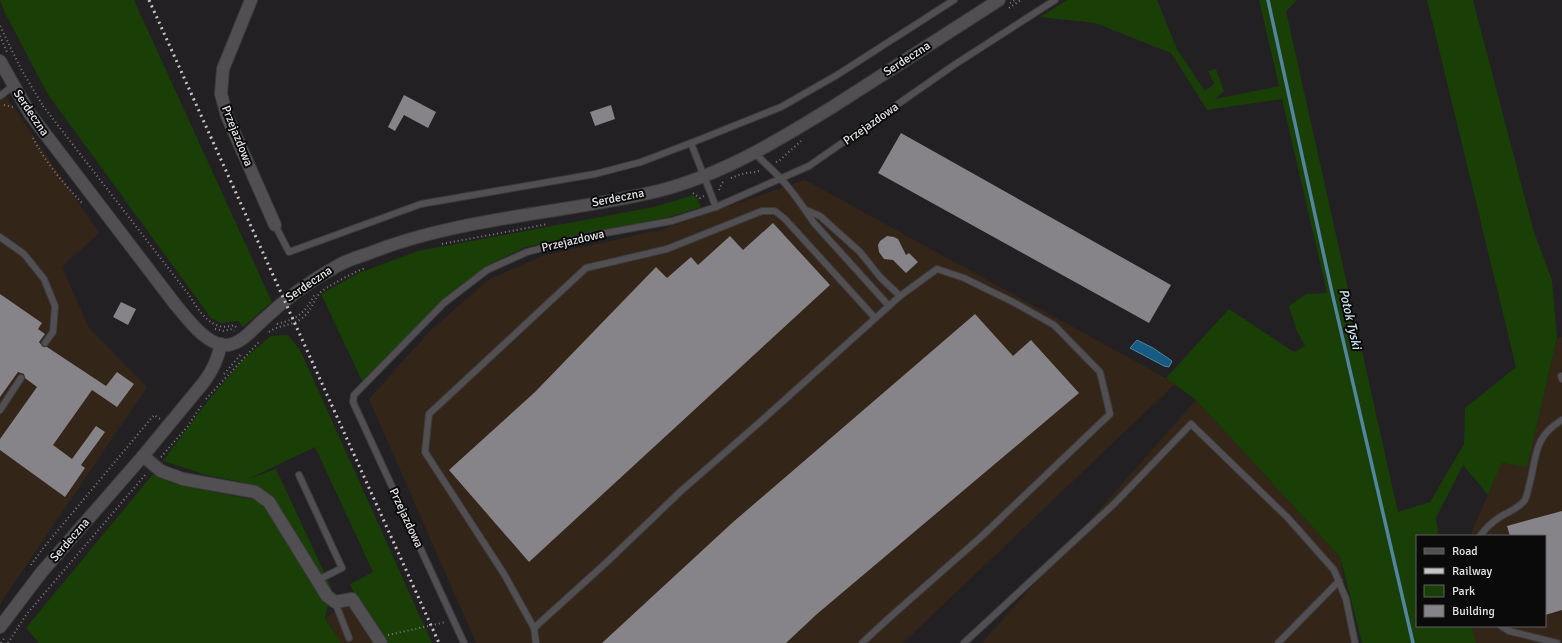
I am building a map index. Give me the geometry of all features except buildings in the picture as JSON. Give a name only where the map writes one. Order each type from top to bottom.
[{"type":"street","name":"Przejazdowa","points":[[251,0],[223,69],[221,94],[226,116],[275,225]]},
{"type":"street","name":"Serdeczna","points":[[0,61],[30,114],[175,304],[209,340],[230,345],[245,337],[284,300],[338,265],[394,243],[441,231],[659,190],[703,176],[744,159],[789,134],[850,96],[999,0]]},
{"type":"street","name":"Serdeczna","points":[[1,623],[41,573],[143,456],[212,371],[218,359],[221,344]]},
{"type":"street","points":[[143,456],[161,471],[183,479],[255,492],[269,502],[327,596],[335,602],[352,599],[379,640]]},
{"type":"lane","points":[[275,225],[289,252],[421,204],[595,174],[641,162],[781,107],[837,75],[954,0]]},
{"type":"lane","name":"Przejazdowa","points":[[464,643],[354,402],[354,395],[444,304],[488,270],[527,252],[589,236],[672,222],[716,208],[809,166],[954,65],[1054,0]]},
{"type":"lane","points":[[0,96],[13,86]]},
{"type":"lane","points":[[691,143],[716,208]]},
{"type":"lane","points":[[755,153],[781,179],[806,210],[814,223],[888,306]]},
{"type":"lane","points":[[806,210],[820,216],[860,252],[880,277],[900,296]]},
{"type":"lane","points":[[536,643],[534,628],[504,574],[425,452],[429,414],[586,268],[666,249],[762,211],[775,211],[786,219],[876,318]]},
{"type":"lane","points":[[0,237],[24,254],[44,279],[55,306],[53,332],[45,343]]},
{"type":"lane","points":[[534,628],[608,561],[681,491],[888,306],[937,269],[964,278],[1013,302],[1054,325],[1100,372],[1110,414],[982,536],[862,643]]},
{"type":"lane","points":[[0,410],[21,378]]},
{"type":"lane","points":[[1481,535],[1486,528],[1498,518],[1518,508],[1526,499],[1541,438],[1551,426],[1562,420]]},
{"type":"lane","points":[[964,643],[1115,503],[1191,424],[1288,518],[1334,570],[1346,598],[1355,643]]},
{"type":"lane","points":[[299,475],[342,568],[318,580]]},
{"type":"lane","points":[[1278,643],[1339,581]]},
{"type":"lane","points":[[335,602],[349,638]]},
{"type":"lane","points":[[1503,627],[1509,631],[1557,643]]},
{"type":"path","points":[[0,26],[21,69],[43,106],[199,311],[208,321],[218,326],[225,327],[234,325],[245,337]]},
{"type":"path","points":[[30,114],[43,106]]},
{"type":"path","points":[[30,566],[44,547],[154,415],[161,420],[169,410],[188,426]]},
{"type":"path","points":[[379,640],[453,620]]},
{"type":"shaded area","points":[[0,87],[99,233],[62,267],[89,328],[147,387],[0,604]]},
{"type":"shaded area","points":[[805,180],[1175,384],[903,643],[476,643],[369,399],[429,332],[488,280],[542,256],[660,230]]},
{"type":"shaded area","points":[[1562,337],[1562,643],[1476,643],[1472,627],[1546,627],[1546,535],[1470,535],[1502,463],[1527,466],[1557,338]]},
{"type":"shaded area","points":[[1196,400],[1340,557],[1355,643],[982,643]]},
{"type":"shaded area","points":[[350,603],[375,643],[341,643],[325,618]]},
{"type":"green space","points":[[0,0],[134,0],[272,302],[243,327],[238,321],[221,323],[211,318],[47,93],[4,11]]},
{"type":"green space","points":[[1067,0],[1157,0],[1177,49],[1205,91],[1214,84],[1208,71],[1216,69],[1224,91],[1215,99],[1279,86],[1259,0],[1297,0],[1286,11],[1398,512],[1430,502],[1464,444],[1465,408],[1516,367],[1427,0],[1473,0],[1533,229],[1552,280],[1557,338],[1527,467],[1502,463],[1488,495],[1463,465],[1436,518],[1439,535],[1416,535],[1416,627],[1472,627],[1476,643],[1362,643],[1340,557],[1196,400],[1166,378],[1229,309],[1294,352],[1305,346],[1296,329],[1289,306],[1306,294],[1327,293],[1282,99],[1207,110],[1171,53],[1095,23],[1040,17]]},
{"type":"green space","points":[[693,195],[697,198],[701,207],[669,217],[526,247],[486,266],[442,301],[363,383],[321,294],[359,273],[418,251],[654,207]]},
{"type":"green space","points":[[288,335],[300,350],[432,643],[386,643],[355,595],[350,584],[373,572],[315,447],[248,479],[276,469],[332,589],[325,618],[341,643],[39,643],[26,628],[153,474],[175,484],[255,500],[241,482],[206,475],[163,461],[211,397],[244,359],[271,336]]},
{"type":"water","points":[[1137,340],[1153,348],[1172,361],[1169,367],[1164,366],[1130,348]]},
{"type":"waterway","name":"Potok Tyski","points":[[1268,0],[1331,288],[1413,643]]},
{"type":"railway","points":[[149,0],[439,643]]}]
